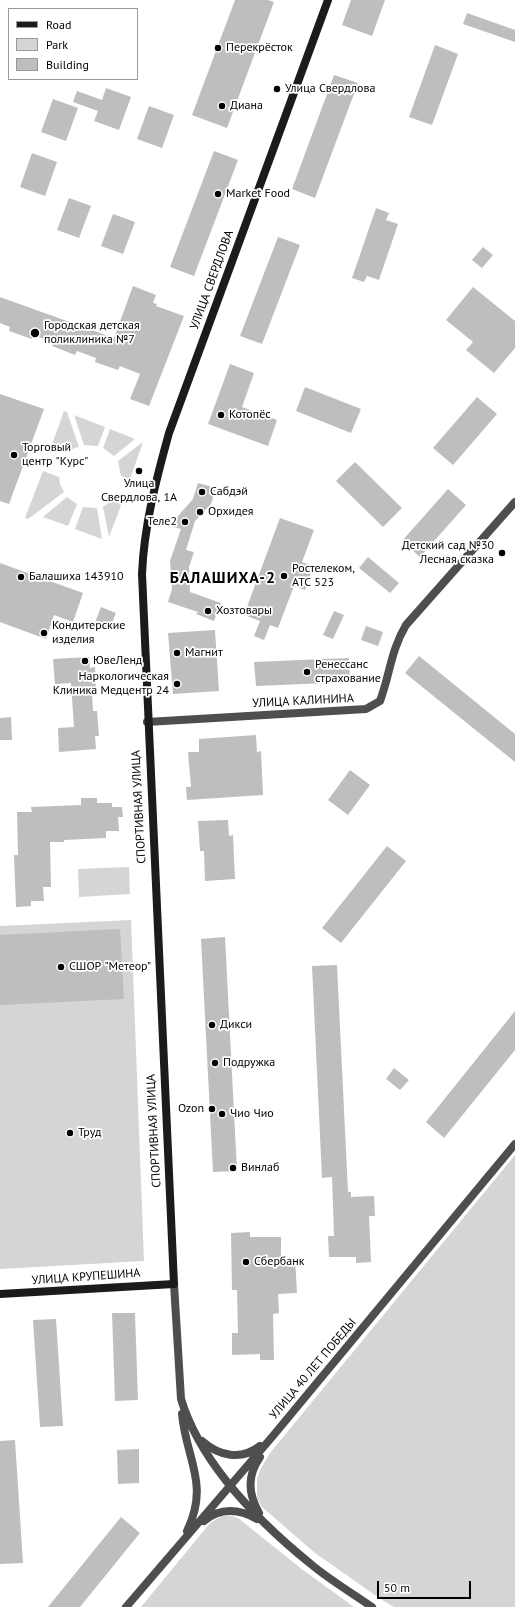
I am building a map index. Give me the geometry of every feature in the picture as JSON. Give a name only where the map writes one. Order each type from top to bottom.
[{"type":"main road","name":"УЛИЦА СВЕРДЛОВА","points":[[142,574],[142,552],[146,529],[157,477],[169,433],[328,0]]},
{"type":"main road","name":"СПОРТИВНАЯ УЛИЦА","points":[[142,574],[147,722],[174,1284]]},
{"type":"main road","name":"УЛИЦА КРУПЕШИНА","points":[[0,1294],[174,1284]]},
{"type":"street","name":"УЛИЦА КАЛИНИНА","points":[[147,722],[366,709],[380,701],[398,639],[406,625],[515,502]]},
{"type":"street","name":"УЛИЦА 40 ЛЕТ ПОБЕДЫ","points":[[126,1607],[272,1437],[515,1144]]},
{"type":"street","name":"СПОРТИВНАЯ УЛИЦА","points":[[174,1284],[181,1399],[192,1430],[220,1473],[264,1523],[313,1566],[372,1607]]},
{"type":"street","points":[[181,1399],[185,1433],[198,1490],[192,1518],[181,1542]]},
{"type":"street","points":[[192,1430],[211,1448],[225,1454],[233,1455],[250,1453],[272,1437]]},
{"type":"street","points":[[264,1523],[252,1498],[250,1480],[256,1462],[272,1437]]},
{"type":"street","points":[[181,1542],[208,1517],[222,1511],[240,1512],[264,1523]]},
{"type":"street","points":[[134,1607],[144,1587]]},
{"type":"green space","points":[[64,411],[67,412],[79,447],[74,448],[67,453],[51,447]]},
{"type":"green space","points":[[74,415],[105,427],[98,446],[84,445]]},
{"type":"green space","points":[[110,429],[135,439],[114,456],[103,448]]},
{"type":"green space","points":[[143,442],[130,479],[121,476],[118,461]]},
{"type":"green space","points":[[43,471],[59,477],[60,484],[64,492],[28,519],[25,518]]},
{"type":"green space","points":[[67,497],[77,504],[68,526],[43,517]]},
{"type":"green space","points":[[113,499],[122,503],[109,537],[103,507]]},
{"type":"green space","points":[[83,507],[97,508],[102,539],[75,529]]},
{"type":"green space","points":[[129,867],[130,894],[79,897],[78,869]]},
{"type":"green space","name":"Труд","points":[[131,920],[144,1261],[0,1269],[0,926]]},
{"type":"green space","points":[[515,1155],[515,1607],[394,1607],[315,1553],[262,1507],[257,1498],[257,1479],[260,1470],[270,1453]]},
{"type":"green space","points":[[222,1516],[238,1518],[303,1570],[354,1607],[141,1607],[210,1523]]},
{"type":"building","points":[[235,0],[268,0],[274,2],[227,128],[192,115]]},
{"type":"building","points":[[351,0],[385,0],[372,36],[342,25]]},
{"type":"building","points":[[467,13],[515,30],[515,42],[463,24]]},
{"type":"building","points":[[435,45],[458,54],[432,125],[409,117]]},
{"type":"building","points":[[334,75],[358,83],[315,198],[292,189]]},
{"type":"building","points":[[106,88],[131,97],[119,130],[94,121],[98,111],[73,102],[77,91],[102,100]]},
{"type":"building","points":[[53,99],[78,108],[66,141],[41,132]]},
{"type":"building","points":[[149,106],[174,115],[162,148],[137,139]]},
{"type":"building","points":[[214,151],[238,160],[194,276],[170,267]]},
{"type":"building","points":[[32,153],[57,162],[45,196],[20,187]]},
{"type":"building","points":[[69,198],[91,206],[79,238],[57,230]]},
{"type":"building","points":[[376,208],[389,213],[386,220],[398,224],[379,280],[367,276],[364,282],[352,278]]},
{"type":"building","points":[[113,214],[135,222],[123,254],[101,246]]},
{"type":"building","points":[[278,237],[300,245],[262,344],[240,336]]},
{"type":"building","points":[[483,247],[493,255],[482,268],[472,260]]},
{"type":"building","points":[[133,286],[156,295],[153,303],[157,304],[156,306],[184,316],[149,406],[130,399],[140,374],[120,366],[118,370],[95,362],[96,358],[77,351],[75,355],[52,346],[53,342],[33,335],[32,339],[9,331],[10,327],[0,323],[0,297],[114,338]]},
{"type":"building","points":[[473,287],[515,321],[515,348],[494,373],[466,350],[473,342],[446,320]]},
{"type":"building","points":[[230,364],[254,373],[242,407],[277,420],[268,446],[208,424]]},
{"type":"building","points":[[305,387],[361,409],[351,433],[296,411]]},
{"type":"building","name":"Торговый центр \"Курс\"","points":[[0,394],[44,409],[9,504],[0,501]]},
{"type":"building","points":[[477,397],[497,414],[453,465],[433,448]]},
{"type":"building","points":[[355,462],[402,508],[383,527],[336,481]]},
{"type":"building","points":[[198,483],[216,488],[211,504],[195,521],[186,550],[194,552],[189,567],[190,592],[221,603],[214,621],[196,614],[198,612],[168,602],[172,589],[170,561],[181,529],[174,527],[178,516],[193,499]]},
{"type":"building","points":[[448,489],[466,505],[420,557],[402,541]]},
{"type":"building","name":"Ростелеком, АТС 523","points":[[280,518],[314,530],[302,562],[313,566],[305,590],[294,586],[278,628],[270,625],[264,640],[254,636],[260,621],[244,615]]},
{"type":"building","points":[[368,557],[399,583],[390,593],[359,568]]},
{"type":"building","points":[[0,563],[83,593],[73,622],[54,615],[46,639],[0,622]]},
{"type":"building","points":[[101,607],[116,613],[109,631],[94,625]]},
{"type":"building","points":[[334,611],[344,615],[333,639],[323,635]]},
{"type":"building","points":[[366,626],[383,632],[378,646],[361,640]]},
{"type":"building","points":[[215,630],[219,691],[173,694],[168,633]]},
{"type":"building","points":[[419,656],[515,734],[515,762],[405,673]]},
{"type":"building","points":[[89,657],[90,668],[95,667],[96,692],[92,692],[93,711],[97,711],[99,736],[95,736],[96,749],[59,752],[58,728],[74,727],[71,683],[55,684],[53,659]]},
{"type":"building","points":[[349,658],[350,682],[256,686],[254,662]]},
{"type":"building","points":[[11,717],[12,740],[0,740],[0,718]]},
{"type":"building","points":[[256,735],[257,752],[261,751],[263,795],[187,800],[186,787],[191,787],[188,752],[199,752],[199,739]]},
{"type":"building","points":[[350,770],[370,785],[348,815],[328,800]]},
{"type":"building","points":[[81,798],[97,798],[97,803],[112,803],[112,807],[122,807],[123,817],[118,817],[119,831],[106,831],[106,838],[50,842],[51,887],[43,887],[44,901],[31,901],[31,906],[16,907],[14,855],[18,855],[17,812],[32,812],[31,807],[81,805]]},
{"type":"building","points":[[228,820],[229,836],[233,835],[235,879],[205,881],[204,851],[200,851],[198,821]]},
{"type":"building","points":[[387,846],[406,861],[341,943],[322,928]]},
{"type":"building","name":"СШОР \"Метеор\"","points":[[120,929],[124,999],[0,1005],[0,935]]},
{"type":"building","points":[[225,937],[237,1171],[213,1172],[201,939]]},
{"type":"building","points":[[337,965],[348,1192],[351,1192],[351,1197],[374,1196],[375,1216],[369,1216],[371,1262],[356,1263],[356,1257],[329,1257],[328,1236],[334,1236],[332,1177],[322,1178],[312,966]]},
{"type":"building","points":[[515,1011],[515,1050],[444,1138],[426,1122]]},
{"type":"building","points":[[394,1068],[409,1080],[400,1090],[386,1079]]},
{"type":"building","points":[[250,1232],[250,1237],[281,1237],[281,1258],[295,1258],[297,1293],[278,1294],[279,1313],[273,1314],[274,1360],[260,1360],[260,1354],[232,1355],[232,1333],[238,1333],[237,1290],[232,1290],[231,1233]]},
{"type":"building","points":[[112,1313],[135,1313],[138,1400],[115,1401]]},
{"type":"building","points":[[56,1319],[63,1426],[40,1427],[33,1320]]},
{"type":"building","points":[[15,1440],[23,1563],[0,1564],[0,1441]]},
{"type":"building","points":[[139,1449],[139,1483],[118,1484],[117,1450]]},
{"type":"building","points":[[121,1517],[140,1533],[80,1607],[48,1607]]},
{"type":"place","name":"Перекрёсток","points":[[218,48]]},
{"type":"place","name":"Улица Свердлова","points":[[277,89]]},
{"type":"place","name":"Диана","points":[[222,106]]},
{"type":"place","name":"Market Food","points":[[218,194]]},
{"type":"place","name":"Городская детская поликлиника №7","points":[[35,333]]},
{"type":"place","name":"Котопёс","points":[[221,415]]},
{"type":"place","name":"Торговый центр \"Курс\"","points":[[14,455]]},
{"type":"place","name":"Улица Свердлова, 1А","points":[[139,471]]},
{"type":"place","name":"Сабдэй","points":[[202,492]]},
{"type":"place","name":"Орхидея","points":[[200,512]]},
{"type":"place","name":"Теле2","points":[[185,522]]},
{"type":"place","name":"Детский сад №30 Лесная сказка","points":[[502,553]]},
{"type":"place","name":"Ростелеком, АТС 523","points":[[284,576]]},
{"type":"place","name":"Балашиха 143910","points":[[21,577]]},
{"type":"place","name":"Хозтовары","points":[[208,611]]},
{"type":"place","name":"Кондитерские изделия","points":[[44,633]]},
{"type":"place","name":"Магнит","points":[[177,653]]},
{"type":"place","name":"ЮвеЛенд","points":[[85,661]]},
{"type":"place","name":"Ренессанс страхование","points":[[307,672]]},
{"type":"place","name":"Наркологическая Клиника Медцентр 24","points":[[177,684]]},
{"type":"place","name":"СШОР \"Метеор\"","points":[[61,967]]},
{"type":"place","name":"Дикси","points":[[212,1025]]},
{"type":"place","name":"Подружка","points":[[215,1063]]},
{"type":"place","name":"Ozon","points":[[212,1109]]},
{"type":"place","name":"Чио Чио","points":[[222,1114]]},
{"type":"place","name":"Труд","points":[[70,1133]]},
{"type":"place","name":"Винлаб","points":[[233,1168]]},
{"type":"place","name":"Сбербанк","points":[[246,1262]]},
{"type":"district","name":"БАЛАШИХА-2","points":[[223,578]]}]
